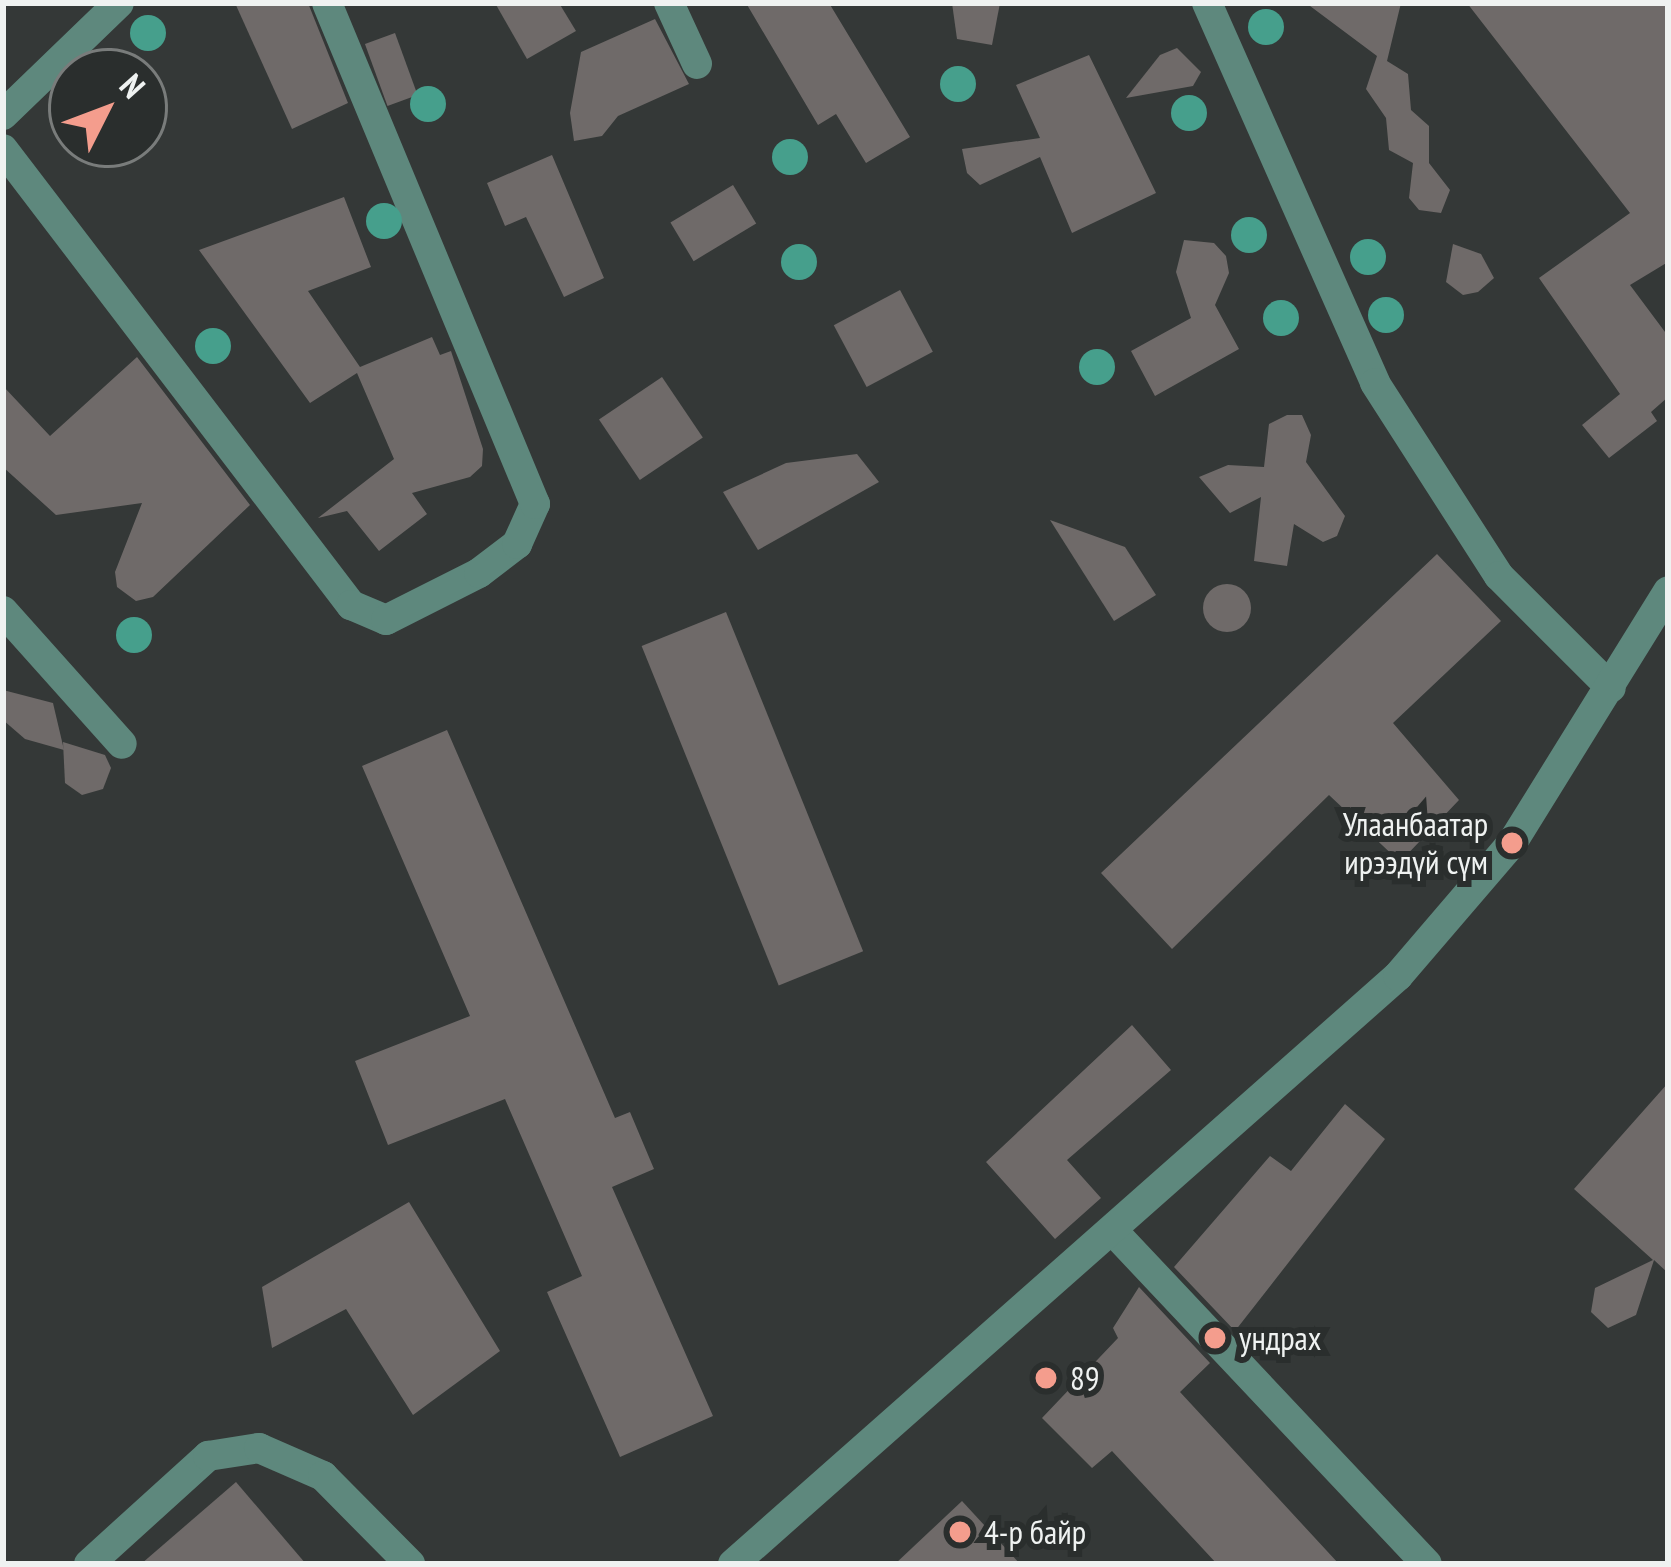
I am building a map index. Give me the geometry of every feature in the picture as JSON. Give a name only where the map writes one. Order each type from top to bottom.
[{"type":"street","points":[[3,115],[118,3]]},
{"type":"street","points":[[3,149],[351,605],[386,620],[504,554],[535,504],[327,3]]},
{"type":"street","points":[[669,3],[697,64]]},
{"type":"street","points":[[1207,3],[1375,383],[1499,575],[1611,688]]},
{"type":"street","points":[[733,1564],[1114,1232],[1398,976],[1512,843],[1668,591]]},
{"type":"street","points":[[3,610],[122,744]]},
{"type":"street","points":[[1114,1232],[1426,1564]]},
{"type":"street","points":[[89,1564],[208,1456],[259,1448],[323,1476],[410,1564]]},
{"type":"building","points":[[235,3],[308,3],[348,103],[292,129]]},
{"type":"building","points":[[495,3],[559,3],[576,31],[527,59]]},
{"type":"building","points":[[746,3],[829,3],[910,137],[866,163],[836,114],[818,125]]},
{"type":"building","points":[[952,3],[1000,3],[992,45],[957,39]]},
{"type":"building","points":[[1306,3],[1401,3],[1387,61],[1408,74],[1411,110],[1429,126],[1429,163],[1450,190],[1441,213],[1419,210],[1409,198],[1413,163],[1389,150],[1386,118],[1366,89],[1377,56]]},
{"type":"building","points":[[1467,3],[1668,3],[1668,262],[1630,285],[1668,336],[1668,397],[1651,412],[1657,421],[1609,458],[1582,425],[1620,394],[1539,278],[1630,213]]},
{"type":"building","points":[[655,19],[689,84],[618,116],[602,136],[574,141],[570,113],[581,52]]},
{"type":"building","points":[[395,33],[418,95],[388,106],[365,44]]},
{"type":"building","points":[[1177,48],[1201,72],[1193,86],[1126,98],[1160,55]]},
{"type":"building","points":[[1089,55],[1156,193],[1072,233],[1040,157],[980,185],[967,173],[962,149],[1040,138],[1016,85]]},
{"type":"building","points":[[552,155],[604,278],[564,297],[526,217],[505,226],[487,183]]},
{"type":"building","points":[[733,185],[756,224],[694,261],[670,223]]},
{"type":"building","points":[[344,197],[371,267],[308,291],[360,367],[432,337],[440,355],[451,351],[483,449],[482,466],[470,477],[412,493],[427,514],[379,551],[347,511],[318,518],[394,459],[357,373],[310,403],[199,250]]},
{"type":"building","points":[[1184,240],[1214,243],[1226,256],[1229,273],[1215,305],[1239,349],[1155,396],[1131,351],[1191,318],[1176,272]]},
{"type":"building","points":[[1453,244],[1481,254],[1494,278],[1478,292],[1463,295],[1446,282]]},
{"type":"building","points":[[900,290],[933,352],[867,387],[834,325]]},
{"type":"building","points":[[137,357],[250,505],[153,597],[136,601],[117,587],[115,572],[142,503],[56,515],[3,467],[3,386],[50,436]]},
{"type":"building","points":[[662,377],[703,438],[640,480],[599,419]]},
{"type":"building","points":[[1287,415],[1302,415],[1311,435],[1306,462],[1345,516],[1337,536],[1323,542],[1294,524],[1287,566],[1254,561],[1261,497],[1230,513],[1199,477],[1228,465],[1264,467],[1269,424]]},
{"type":"building","points":[[857,454],[879,482],[758,550],[723,492],[786,463]]},
{"type":"building","points":[[1050,520],[1125,547],[1156,595],[1114,621]]},
{"type":"building","points":[[1437,554],[1501,621],[1393,723],[1459,800],[1400,862],[1329,795],[1172,949],[1101,873]]},
{"type":"building","points":[[1227,584],[1244,591],[1251,608],[1244,625],[1227,632],[1210,625],[1203,608],[1210,591]]},
{"type":"building","points":[[726,612],[863,951],[779,985],[642,646]]},
{"type":"building","points":[[3,690],[53,703],[64,750],[25,739],[3,720]]},
{"type":"building","points":[[447,730],[615,1118],[630,1112],[654,1169],[612,1187],[713,1416],[620,1457],[547,1292],[582,1276],[505,1099],[388,1145],[355,1061],[470,1016],[362,766]]},
{"type":"building","points":[[63,742],[105,755],[111,768],[103,789],[82,795],[65,783]]},
{"type":"building","points":[[1132,1025],[1171,1070],[1067,1160],[1101,1198],[1055,1239],[986,1162]]},
{"type":"building","points":[[1668,1083],[1668,1273],[1654,1260],[1636,1315],[1608,1328],[1591,1312],[1595,1288],[1653,1260],[1574,1189]]},
{"type":"building","points":[[1345,1104],[1385,1139],[1235,1331],[1174,1267],[1270,1156],[1291,1171]]},
{"type":"building","points":[[409,1202],[500,1351],[413,1415],[346,1309],[272,1348],[262,1287]]},
{"type":"building","points":[[1139,1287],[1210,1363],[1180,1392],[1339,1564],[1217,1564],[1112,1451],[1092,1468],[1042,1418],[1118,1338],[1113,1328]]},
{"type":"building","points":[[236,1482],[306,1564],[141,1564]]},
{"type":"building","name":"4-р байр","points":[[962,1501],[1020,1564],[895,1564]]},
{"type":"place","name":"Улаанбаатар ирээдүй сүм","points":[[1512,843]]},
{"type":"place","name":"ундрах","points":[[1215,1338]]},
{"type":"place","name":"89","points":[[1046,1378]]},
{"type":"place","name":"4-р байр","points":[[960,1532]]}]
